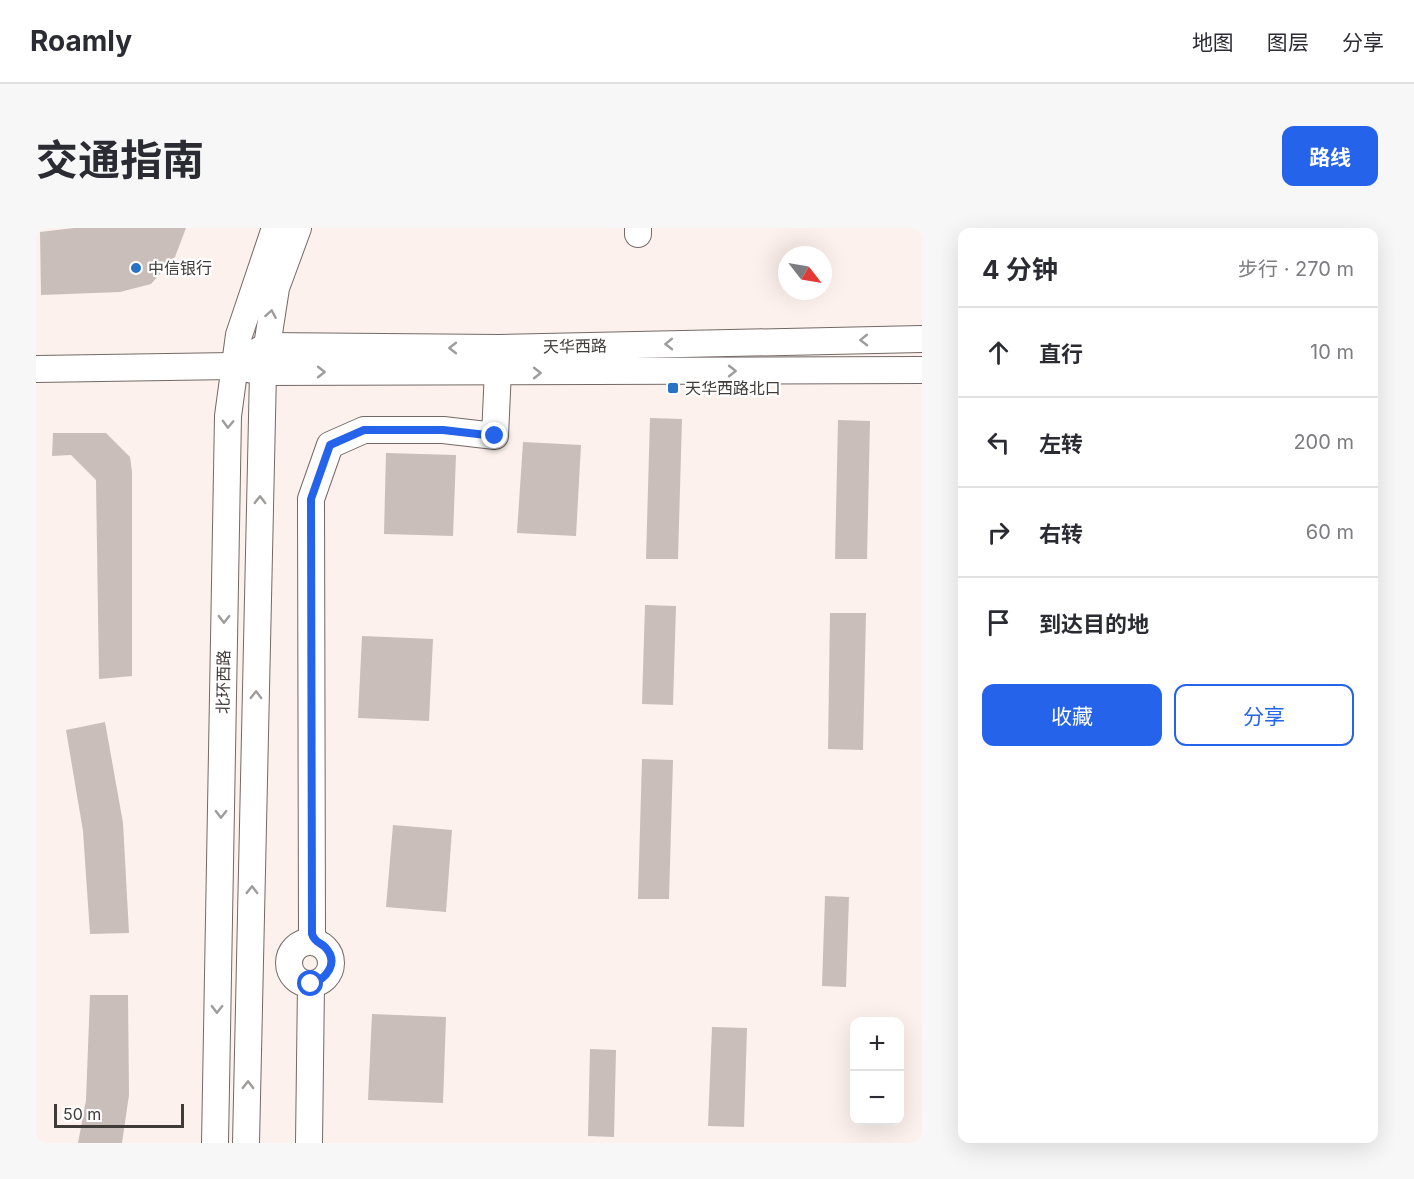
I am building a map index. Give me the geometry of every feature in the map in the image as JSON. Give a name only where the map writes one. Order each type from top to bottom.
[{"type":"street","name":"北环西路","points":[[215,1143],[228,416],[233,366],[251,292],[274,228]]},
{"type":"street","name":"北环西路","points":[[246,1143],[263,372],[276,288],[298,228]]},
{"type":"street","name":"天华西路","points":[[36,369],[233,366],[263,372],[922,339]]},
{"type":"street","points":[[233,366],[266,346]]},
{"type":"street","name":"天华西路","points":[[266,346],[499,360],[922,370]]},
{"type":"street","points":[[309,1143],[311,984],[299,982],[290,973],[288,961],[292,949],[302,942],[315,941],[312,934],[311,499],[330,445],[364,430],[443,430],[495,436],[499,360]]},
{"type":"building","points":[[74,228],[186,228],[175,257],[151,284],[120,292],[41,295],[40,232]]},
{"type":"building","points":[[650,418],[682,419],[678,559],[646,559]]},
{"type":"building","points":[[838,420],[870,421],[867,559],[835,559]]},
{"type":"building","points":[[53,433],[106,433],[130,457],[132,472],[132,676],[99,679],[96,480],[71,455],[52,456]]},
{"type":"building","points":[[523,442],[581,445],[576,536],[517,533]]},
{"type":"building","points":[[386,453],[456,455],[453,536],[384,534]]},
{"type":"building","points":[[645,605],[676,606],[673,705],[642,704]]},
{"type":"building","points":[[830,613],[866,613],[863,750],[828,749]]},
{"type":"building","points":[[362,636],[433,639],[429,721],[358,718]]},
{"type":"building","points":[[105,722],[123,823],[129,933],[90,934],[83,831],[66,730]]},
{"type":"building","points":[[642,759],[673,760],[669,899],[638,899]]},
{"type":"building","points":[[393,825],[452,830],[446,912],[386,907]]},
{"type":"building","points":[[825,896],[849,897],[846,987],[822,986]]},
{"type":"building","points":[[90,995],[128,995],[129,1095],[122,1143],[78,1143],[86,1100]]},
{"type":"building","points":[[372,1014],[446,1017],[443,1103],[368,1100]]},
{"type":"building","points":[[712,1027],[747,1028],[744,1127],[708,1126]]},
{"type":"building","points":[[590,1049],[616,1050],[614,1137],[588,1136]]},
{"type":"place","name":"中信银行","points":[[136,268]]},
{"type":"place","name":"天华西路北口","points":[[673,388]]},
{"type":"route","points":[[311,984],[323,980],[330,970],[331,958],[325,947],[315,941],[312,934],[311,499],[330,445],[364,430],[443,430],[495,436]]}]
